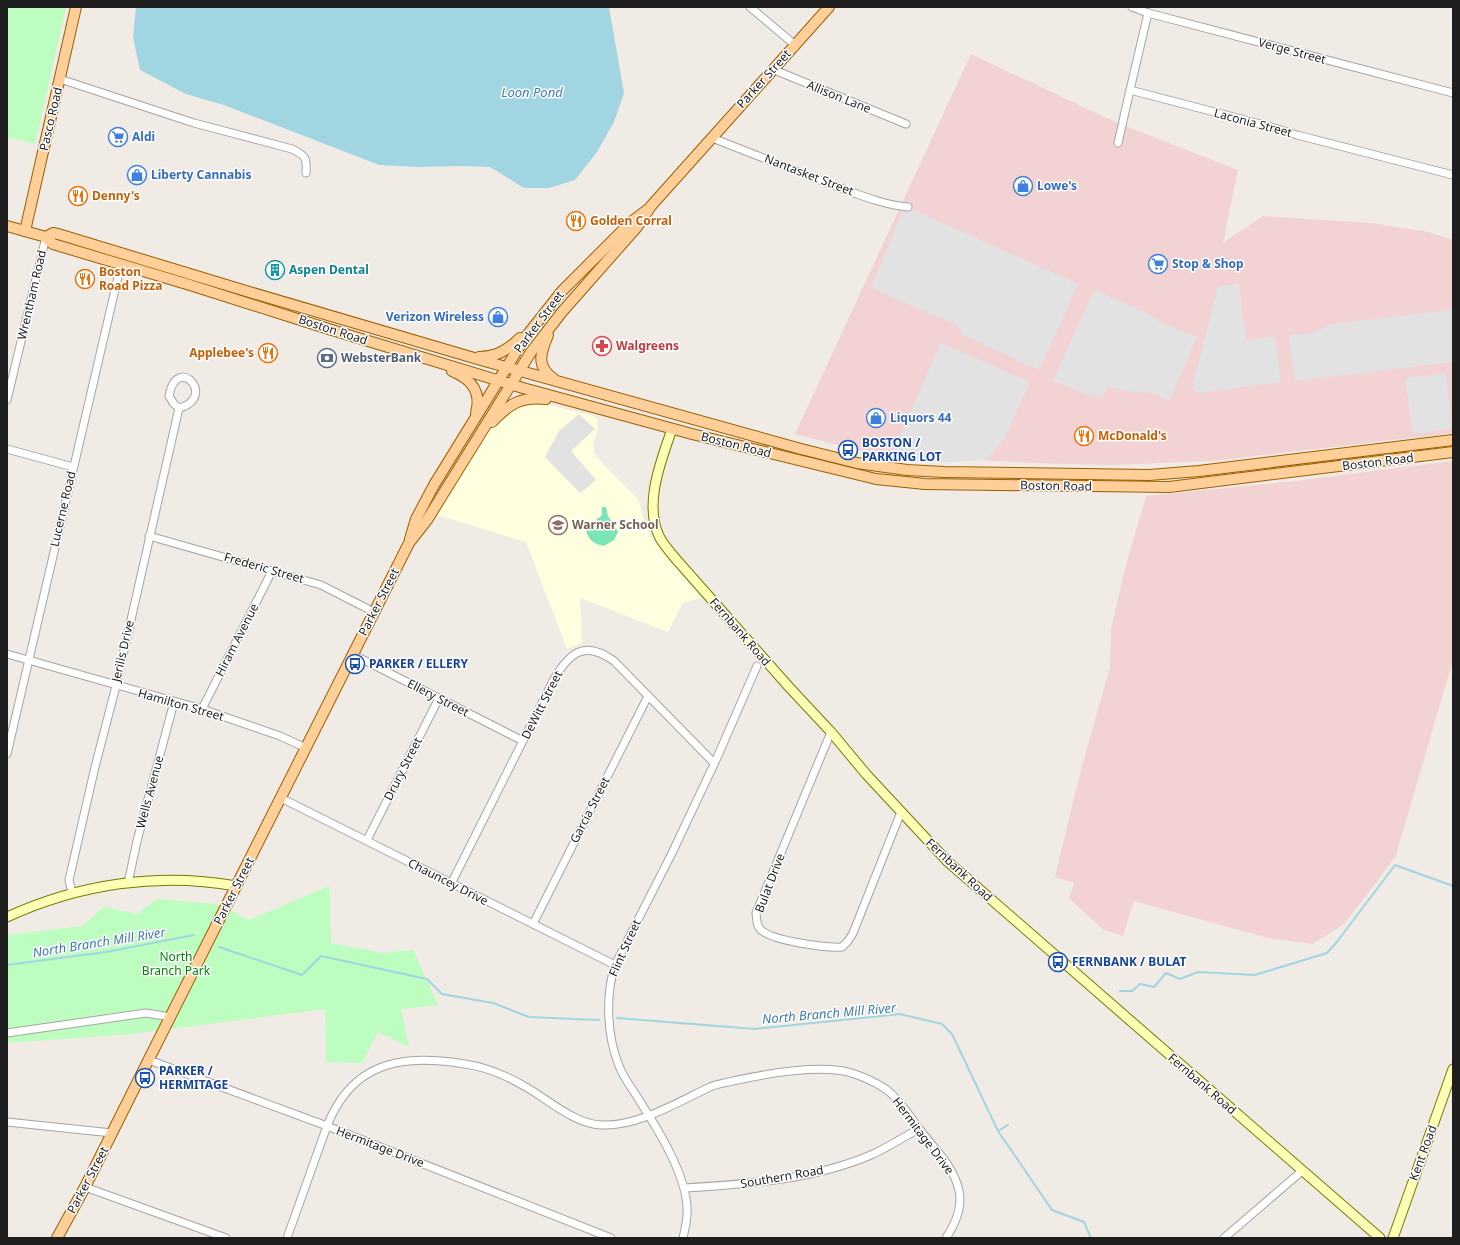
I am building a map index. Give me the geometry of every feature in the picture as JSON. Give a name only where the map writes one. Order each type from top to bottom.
[{"type":"main road","name":"Pasco Road","points":[[25,230],[76,7]]},
{"type":"main road","name":"Parker Street","points":[[409,543],[427,520],[519,370],[554,321],[637,227],[651,206],[829,7]]},
{"type":"main road","name":"Parker Street","points":[[57,1238],[149,1060],[409,543],[416,519],[428,496],[506,367],[547,309],[573,280],[631,222],[651,206]]},
{"type":"main road","name":"Boston Road","points":[[7,226],[46,236],[53,233],[58,234],[246,292],[506,367],[844,460],[882,467],[919,471],[1174,474],[1453,440]]},
{"type":"main road","name":"Boston Road","points":[[46,236],[53,244],[510,384],[672,429],[863,477],[925,484],[1169,487],[1453,452]]},
{"type":"main road","points":[[464,355],[482,357],[503,352],[516,343],[547,309]]},
{"type":"main road","points":[[554,321],[541,353],[542,364],[549,376],[561,382]]},
{"type":"main road","points":[[425,358],[458,373],[472,384],[477,396],[478,406],[470,425]]},
{"type":"main road","points":[[478,437],[506,408],[515,402],[527,398],[570,401]]},
{"type":"main road","name":"Fernbank Road","points":[[672,429],[660,463],[653,497],[654,516],[660,537],[675,558],[789,688],[831,732],[866,774],[946,861],[1380,1238]]},
{"type":"main road","points":[[7,917],[72,893],[128,883],[170,879],[208,881],[236,886]]},
{"type":"main road","name":"Kent Road","points":[[1393,1238],[1453,1069]]},
{"type":"street","points":[[750,7],[795,45]]},
{"type":"street","name":"Verge Street","points":[[1132,7],[1148,13],[1453,93]]},
{"type":"street","points":[[1118,143],[1148,13]]},
{"type":"street","name":"Allison Lane","points":[[772,69],[906,124]]},
{"type":"street","points":[[60,79],[194,123],[292,149],[303,155],[307,162],[306,173]]},
{"type":"street","name":"Laconia Street","points":[[1130,90],[1453,175]]},
{"type":"street","name":"Nantasket Street","points":[[712,138],[858,194],[895,206],[908,207]]},
{"type":"street","name":"Wrentham Road","points":[[7,400],[46,236]]},
{"type":"street","name":"Lucerne Road","points":[[7,754],[121,264]]},
{"type":"street","name":"Jerilis Drive","points":[[72,893],[69,880],[94,767],[116,686],[179,408]]},
{"type":"street","points":[[7,449],[73,467]]},
{"type":"street","name":"Frederic Street","points":[[149,536],[321,585],[374,612]]},
{"type":"street","name":"Hiram Avenue","points":[[202,709],[272,571]]},
{"type":"street","name":"DeWitt Street","points":[[451,884],[554,679],[563,663],[570,656],[581,651],[591,650],[614,661],[714,763]]},
{"type":"street","name":"Hamilton Street","points":[[7,654],[116,686],[202,709],[280,736],[306,748]]},
{"type":"street","name":"Ellery Street","points":[[352,654],[523,741]]},
{"type":"street","name":"Flint Street","points":[[683,1238],[688,1209],[685,1188],[676,1166],[649,1116],[619,1066],[609,1024],[608,1009],[610,979],[615,965],[672,853],[757,666]]},
{"type":"street","name":"Garcia Street","points":[[533,924],[648,696]]},
{"type":"street","name":"Drury Street","points":[[367,840],[439,698]]},
{"type":"street","name":"Wells Avenue","points":[[128,883],[137,841],[174,702]]},
{"type":"street","name":"Bulat Drive","points":[[831,732],[756,913],[757,924],[762,931],[772,936],[791,941],[834,948],[842,947],[853,933],[901,812]]},
{"type":"street","name":"Chauncey Drive","points":[[281,798],[615,965]]},
{"type":"street","points":[[7,1033],[146,1013],[170,1017]]},
{"type":"street","name":"Hermitage Drive","points":[[149,1060],[327,1126],[610,1238]]},
{"type":"street","name":"Hermitage Drive","points":[[287,1238],[330,1117],[343,1096],[360,1079],[377,1069],[399,1062],[423,1060],[468,1064],[489,1069],[525,1086],[570,1116],[584,1122],[600,1125],[614,1125],[649,1116],[712,1086],[775,1073],[837,1070],[864,1078],[887,1090],[902,1104],[919,1129],[945,1161],[956,1179],[961,1195],[960,1212],[954,1227],[946,1238]]},
{"type":"street","points":[[7,1122],[112,1133]]},
{"type":"street","name":"Southern Road","points":[[685,1188],[742,1185],[782,1180],[822,1172],[871,1155],[919,1129]]},
{"type":"street","points":[[1224,1238],[1302,1171]]},
{"type":"street","points":[[85,1186],[226,1238]]},
{"type":"shaded area","points":[[971,54],[1115,122],[1238,170],[1223,243],[1263,216],[1371,223],[1428,232],[1453,240],[1453,433],[1213,461],[1112,465],[1032,463],[873,454],[795,434]]},
{"type":"shaded area","points":[[905,206],[1078,284],[1039,370],[963,335],[957,325],[871,288]]},
{"type":"shaded area","points":[[1239,284],[1246,340],[1275,337],[1281,382],[1198,393],[1192,389],[1218,286]]},
{"type":"shaded area","points":[[1094,290],[1148,314],[1162,323],[1197,337],[1169,401],[1153,393],[1133,392],[1108,387],[1102,397],[1089,395],[1053,381]]},
{"type":"shaded area","points":[[1453,310],[1453,362],[1295,381],[1289,335],[1313,333],[1332,324]]},
{"type":"shaded area","points":[[941,343],[1030,382],[1003,441],[986,460],[925,462],[890,457]]},
{"type":"shaded area","points":[[1446,373],[1452,428],[1413,434],[1405,378]]},
{"type":"shaded area","name":"Warner School","points":[[544,404],[597,418],[598,428],[593,445],[594,453],[638,499],[649,535],[701,598],[683,603],[668,632],[580,598],[582,643],[567,649],[526,542],[437,515],[482,437],[508,414],[524,405]]},
{"type":"shaded area","points":[[579,414],[595,429],[571,451],[596,480],[580,493],[545,457],[559,431]]},
{"type":"shaded area","points":[[1453,461],[1453,660],[1396,855],[1375,884],[1343,925],[1312,944],[1268,938],[1134,901],[1123,936],[1102,929],[1069,898],[1074,883],[1055,877],[1080,773],[1110,667],[1111,629],[1126,565],[1146,496],[1286,482]]},
{"type":"green space","points":[[7,7],[66,7],[35,144],[7,137]]},
{"type":"green space","points":[[602,507],[606,507],[608,516],[618,532],[614,540],[604,546],[597,544],[589,538],[586,528],[602,515]]},
{"type":"green space","name":"North Branch Park","points":[[329,886],[331,943],[384,953],[413,950],[438,1005],[401,1009],[409,1047],[378,1032],[362,1063],[326,1062],[325,1009],[131,1034],[7,1043],[7,935],[82,926],[104,907],[137,914],[157,899],[218,904],[249,920]]},
{"type":"water","name":"Loon Pond","points":[[136,7],[609,7],[624,93],[614,122],[597,152],[575,180],[549,188],[524,188],[490,167],[417,167],[379,165],[224,105],[186,94],[140,70],[133,37]]},
{"type":"waterway","points":[[1120,991],[1132,991],[1140,984],[1154,987],[1166,973],[1180,979],[1198,972],[1255,975],[1327,953],[1395,865],[1453,886]]},
{"type":"waterway","name":"North Branch Mill River","points":[[7,965],[106,952],[194,935]]},
{"type":"waterway","name":"North Branch Mill River","points":[[219,947],[302,975],[321,956],[427,979],[442,994],[493,1003],[529,1017],[599,1020]]},
{"type":"waterway","name":"North Branch Mill River","points":[[617,1018],[755,1029],[900,1014],[942,1024],[952,1034],[998,1131],[1052,1210],[1084,1222],[1091,1238]]},
{"type":"waterway","points":[[998,1131],[1008,1125]]},
{"type":"place","name":"Aldi","points":[[118,137]]},
{"type":"place","name":"Liberty Cannabis","points":[[137,175]]},
{"type":"place","name":"Lowe's","points":[[1023,186]]},
{"type":"place","name":"Denny's","points":[[78,196]]},
{"type":"place","name":"Golden Corral","points":[[576,221]]},
{"type":"place","name":"Stop & Shop","points":[[1158,264]]},
{"type":"place","name":"Aspen Dental","points":[[275,270]]},
{"type":"place","name":"Boston Road Pizza","points":[[85,279]]},
{"type":"place","name":"Verizon Wireless","points":[[498,317]]},
{"type":"place","name":"Walgreens","points":[[602,346]]},
{"type":"place","name":"Applebee's","points":[[268,353]]},
{"type":"place","name":"WebsterBank","points":[[327,358]]},
{"type":"place","name":"Liquors 44","points":[[876,418]]},
{"type":"place","name":"McDonald's","points":[[1084,436]]},
{"type":"place","name":"BOSTON / PARKING LOT","points":[[848,450]]},
{"type":"place","name":"Warner School","points":[[558,525]]},
{"type":"place","name":"PARKER / ELLERY","points":[[355,664]]},
{"type":"place","name":"FERNBANK / BULAT","points":[[1058,962]]},
{"type":"place","name":"PARKER / HERMITAGE","points":[[145,1078]]}]
